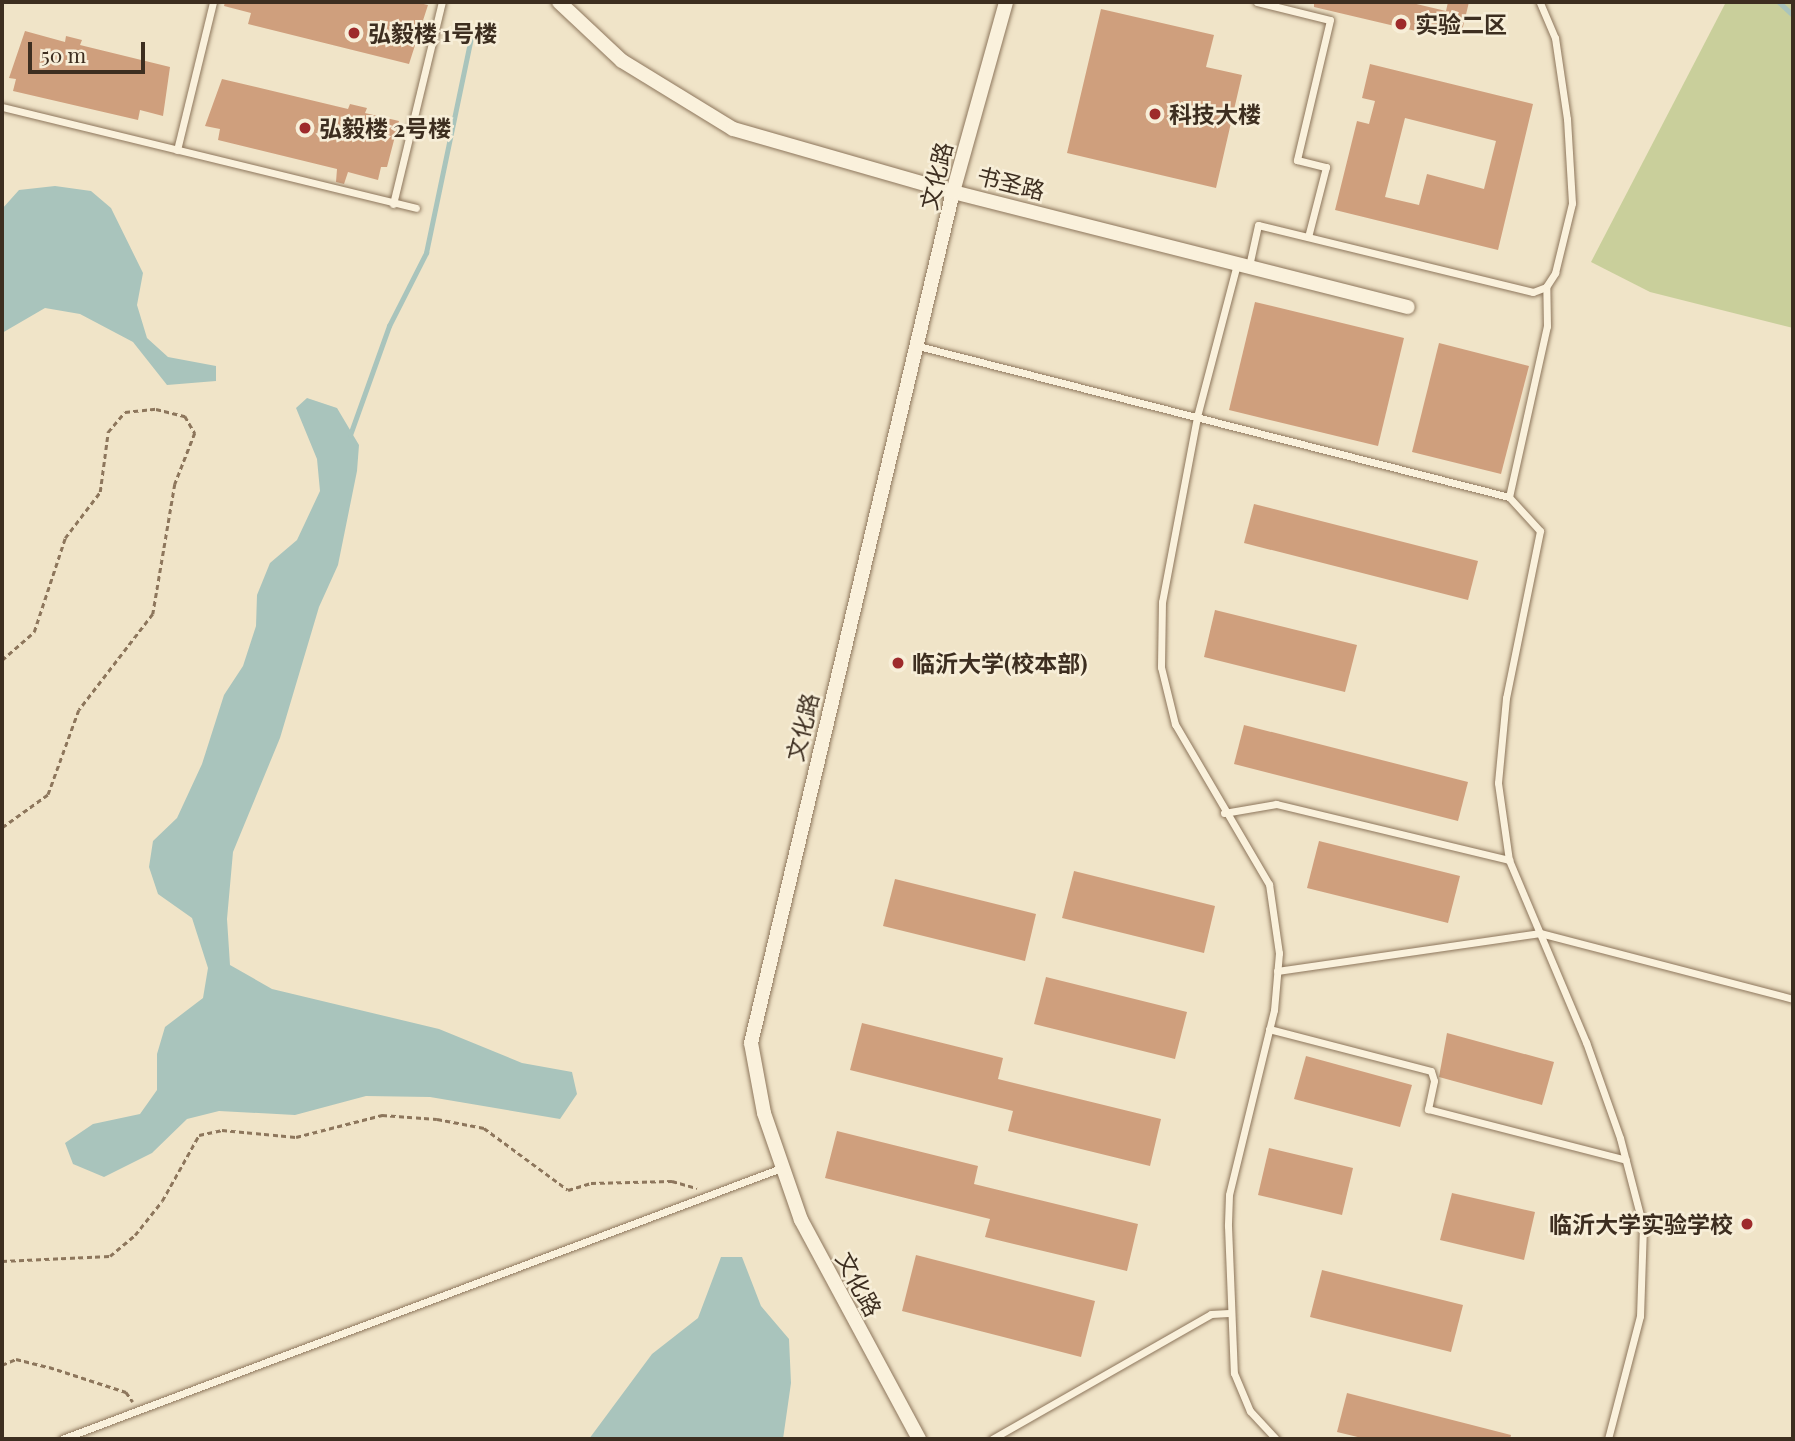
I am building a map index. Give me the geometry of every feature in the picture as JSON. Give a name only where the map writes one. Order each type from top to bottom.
[{"type":"street","name":"书圣路","points":[[559,2],[622,61],[733,129],[953,192],[1408,307]]},
{"type":"street","name":"文化路","points":[[919,1439],[821,1266],[781,1168],[754,1078],[751,1043],[953,192],[1006,2]]},
{"type":"lane","points":[[177,150],[213,2]]},
{"type":"lane","points":[[393,204],[442,2]]},
{"type":"lane","points":[[1257,2],[1330,20],[1297,160],[1326,167],[1308,237]]},
{"type":"lane","points":[[1509,497],[1547,326],[1546,287],[1555,273],[1572,202],[1567,119],[1555,38],[1540,2]]},
{"type":"lane","points":[[2,107],[416,208]]},
{"type":"lane","points":[[1276,1439],[1250,1411],[1234,1373],[1229,1313],[1229,1195],[1269,1030],[1277,971],[1269,884],[1224,813],[1175,724],[1161,667],[1162,602],[1197,417],[1243,265],[1258,225],[1533,292],[1546,287]]},
{"type":"lane","points":[[918,346],[1509,497],[1540,531],[1506,698],[1498,783],[1509,860],[1586,1042],[1626,1160],[1643,1226],[1640,1316],[1608,1439]]},
{"type":"lane","points":[[1224,813],[1276,804],[1509,860]]},
{"type":"lane","points":[[1277,971],[1540,933],[1793,999]]},
{"type":"lane","points":[[1269,1030],[1431,1071],[1434,1081],[1428,1109],[1626,1160]]},
{"type":"lane","points":[[62,1439],[781,1168]]},
{"type":"lane","points":[[992,1439],[1211,1314],[1229,1313]]},
{"type":"path","points":[[2,660],[34,632],[65,538],[100,492],[108,432],[125,412],[156,410],[185,416],[195,433],[175,484],[153,614],[79,710],[48,795],[2,828]]},
{"type":"path","points":[[2,1261],[110,1255],[135,1235],[162,1201],[199,1135],[222,1130],[296,1137],[382,1115],[437,1119],[484,1129],[568,1190],[592,1183],[672,1181],[717,1193]]},
{"type":"path","points":[[2,1366],[16,1359],[126,1392],[139,1410]]},
{"type":"green space","points":[[1726,2],[1793,2],[1793,328],[1650,292],[1591,262]]},
{"type":"water","points":[[55,186],[91,191],[111,208],[143,273],[137,305],[147,338],[168,357],[216,366],[216,381],[167,385],[133,342],[80,314],[45,308],[2,333],[2,209],[19,190]]},
{"type":"water","points":[[307,398],[337,408],[359,445],[357,471],[338,565],[319,607],[280,738],[233,852],[227,919],[230,965],[272,989],[439,1029],[522,1063],[572,1072],[577,1094],[560,1119],[430,1097],[366,1096],[295,1115],[219,1111],[187,1119],[152,1153],[104,1177],[73,1164],[65,1143],[93,1124],[140,1114],[157,1090],[157,1054],[165,1027],[203,998],[208,968],[192,918],[158,894],[149,867],[153,841],[177,818],[202,764],[224,695],[243,666],[256,626],[257,595],[270,563],[297,540],[320,491],[317,459],[296,408]]},
{"type":"water","points":[[721,1257],[742,1257],[761,1306],[789,1339],[791,1383],[783,1439],[589,1439],[652,1354],[698,1318]]},
{"type":"building","name":"弘毅楼 1号楼","points":[[225,2],[415,2],[428,5],[409,64],[248,24],[251,13],[224,6]]},
{"type":"building","name":"实验二区","points":[[1314,2],[1408,2],[1446,11],[1448,2],[1469,2],[1461,35],[1417,25],[1416,31],[1314,7]]},
{"type":"building","name":"科技大楼","points":[[1101,9],[1214,35],[1206,67],[1242,75],[1216,188],[1067,153]]},
{"type":"building","points":[[25,31],[65,42],[66,36],[82,40],[80,45],[170,67],[163,116],[140,110],[138,120],[13,91],[16,79],[9,78]]},
{"type":"building","points":[[1370,64],[1533,104],[1498,250],[1335,210],[1357,121],[1369,124],[1375,101],[1362,98]],"holes":[[[1405,118],[1496,141],[1484,189],[1427,174],[1419,205],[1385,197]]]},
{"type":"building","name":"弘毅楼 2号楼","points":[[222,79],[348,109],[350,104],[367,108],[365,113],[399,121],[387,167],[381,167],[378,180],[348,172],[344,184],[336,182],[337,169],[218,140],[220,129],[205,126]]},
{"type":"building","points":[[1255,302],[1404,338],[1378,446],[1229,410]]},
{"type":"building","points":[[1439,343],[1529,366],[1501,474],[1412,452]]},
{"type":"building","points":[[1254,504],[1478,561],[1468,600],[1244,543]]},
{"type":"building","points":[[1215,610],[1357,645],[1345,692],[1204,657]]},
{"type":"building","points":[[1244,725],[1468,782],[1458,821],[1234,764]]},
{"type":"building","points":[[1319,841],[1460,876],[1448,923],[1307,888]]},
{"type":"building","points":[[1074,871],[1215,906],[1204,953],[1062,918]]},
{"type":"building","points":[[895,879],[1036,914],[1025,961],[883,926]]},
{"type":"building","points":[[1046,977],[1187,1012],[1175,1059],[1034,1024]]},
{"type":"building","points":[[862,1023],[1003,1058],[998,1079],[1161,1119],[1150,1166],[1008,1131],[1013,1111],[850,1070]]},
{"type":"building","points":[[1447,1033],[1554,1062],[1542,1105],[1439,1077]]},
{"type":"building","points":[[1306,1056],[1412,1085],[1400,1127],[1294,1099]]},
{"type":"building","points":[[837,1131],[978,1166],[974,1184],[1138,1224],[1127,1271],[985,1237],[990,1219],[825,1178]]},
{"type":"building","points":[[1269,1148],[1353,1168],[1342,1215],[1258,1195]]},
{"type":"building","points":[[1452,1193],[1535,1212],[1524,1260],[1440,1240]]},
{"type":"building","points":[[916,1255],[1095,1301],[1081,1357],[902,1311]]},
{"type":"building","points":[[1322,1270],[1463,1305],[1451,1352],[1310,1317]]},
{"type":"building","points":[[1347,1393],[1511,1435],[1510,1439],[1366,1439],[1337,1432]]},
{"type":"waterway","points":[[1779,2],[1793,15]]},
{"type":"waterway","points":[[350,435],[389,326],[426,253],[472,33]]},
{"type":"place","name":"实验二区","points":[[1401,24]]},
{"type":"place","name":"弘毅楼 1号楼","points":[[354,33]]},
{"type":"place","name":"科技大楼","points":[[1155,114]]},
{"type":"place","name":"弘毅楼 2号楼","points":[[305,128]]},
{"type":"place","name":"临沂大学(校本部)","points":[[898,663]]},
{"type":"place","name":"临沂大学实验学校","points":[[1747,1224]]}]
